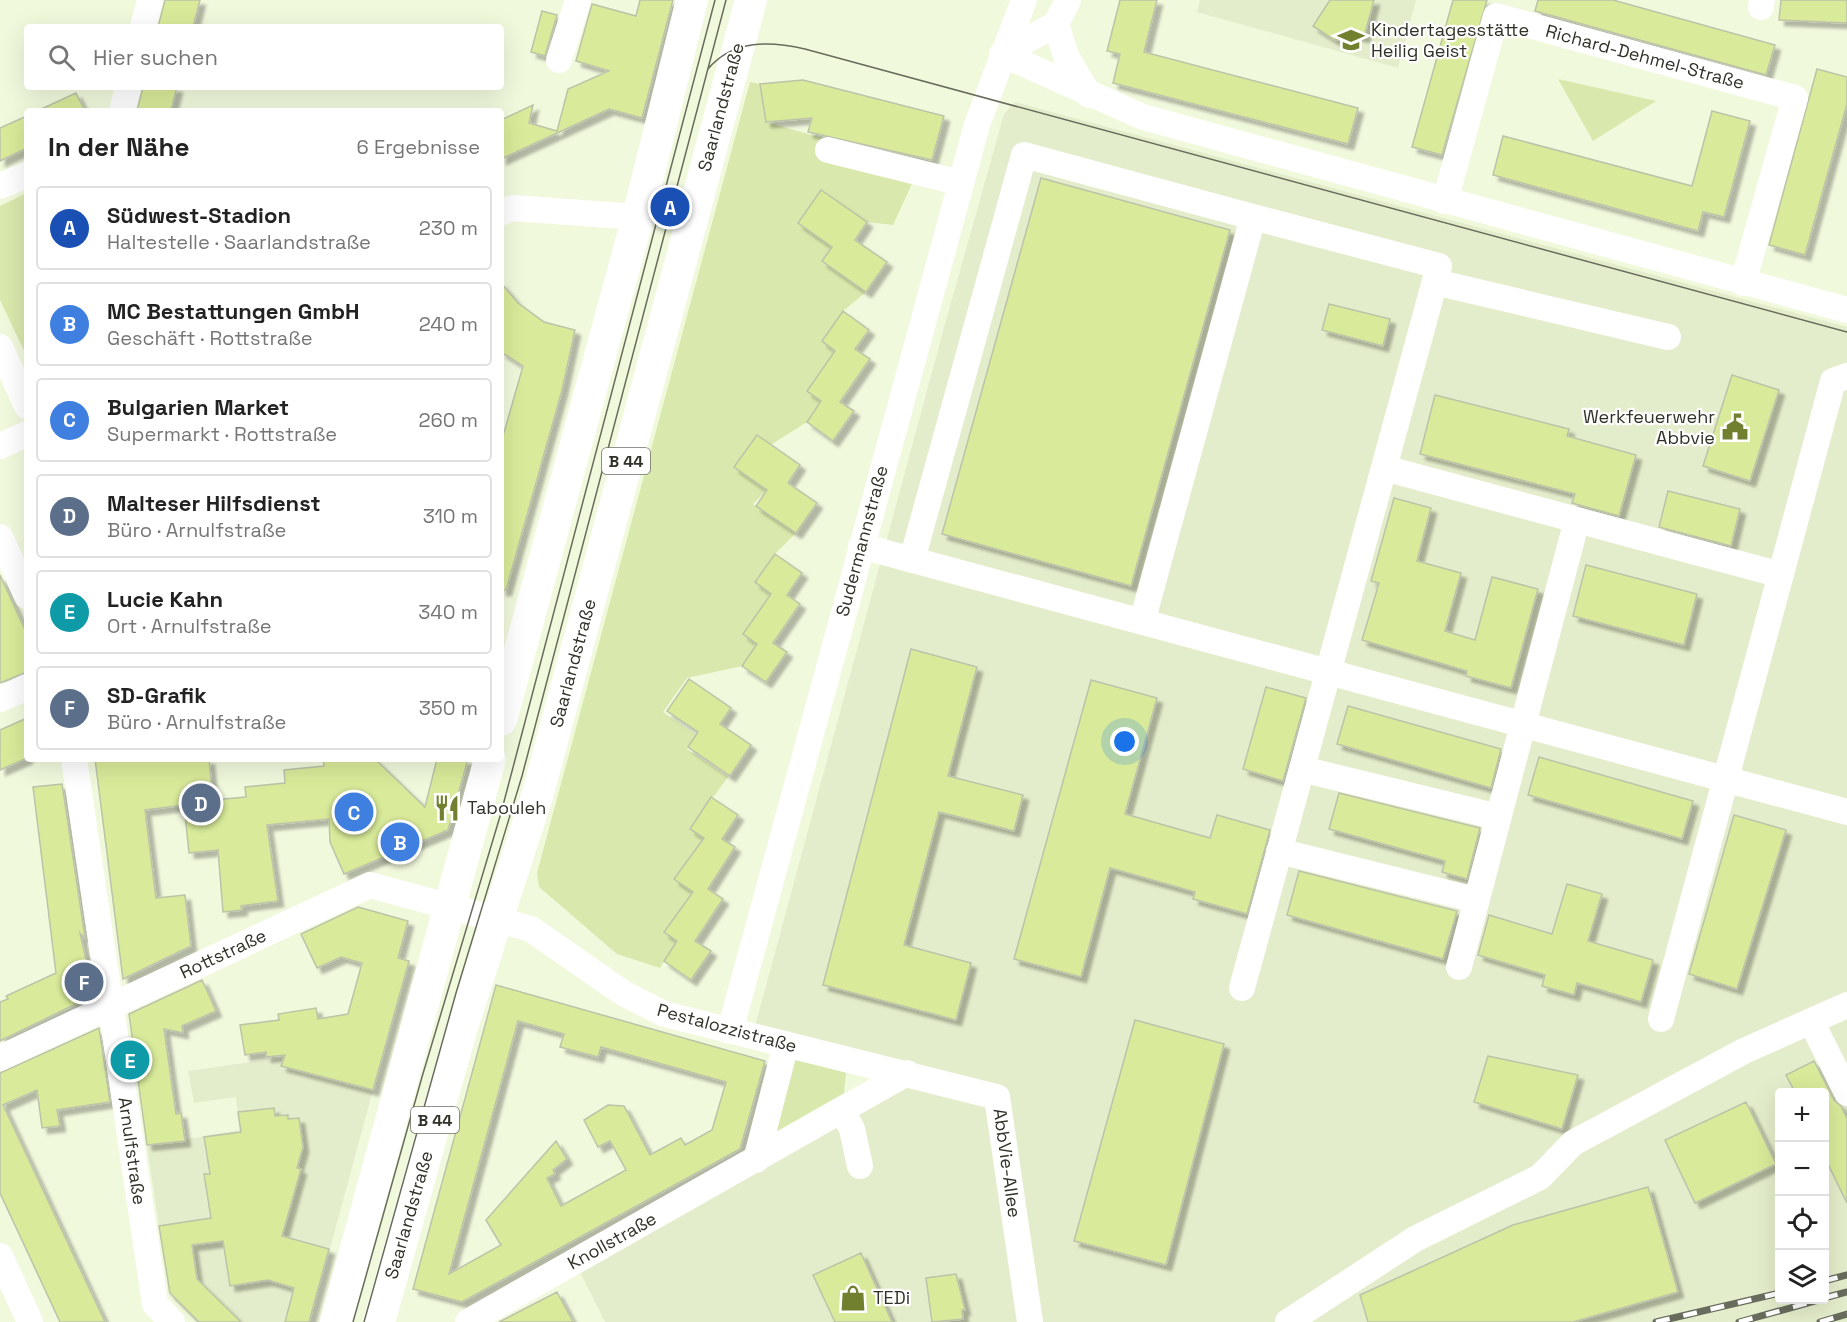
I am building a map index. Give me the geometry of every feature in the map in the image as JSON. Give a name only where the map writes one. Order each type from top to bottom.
[{"type":"main road","name":"B 44","points":[[504,698],[510,654],[638,217],[692,0]]},
{"type":"main road","name":"Saarlandstraße","points":[[383,1321],[462,1027],[538,793],[751,0]]},
{"type":"main road","name":"B 44","points":[[336,1322],[489,762]]},
{"type":"street","points":[[144,24],[150,0]]},
{"type":"street","points":[[559,60],[578,0]]},
{"type":"street","name":"Sudermannstraße","points":[[730,1031],[979,117],[1024,0]]},
{"type":"street","points":[[1002,54],[1056,24],[1068,0]]},
{"type":"street","name":"Richard-Dehmel-Straße","points":[[1445,201],[1496,16],[1738,82],[1795,98],[1743,283]]},
{"type":"street","points":[[1056,24],[1066,56],[1089,95]]},
{"type":"street","points":[[1002,54],[1089,95],[1143,117],[1847,310]]},
{"type":"street","points":[[828,150],[961,183]]},
{"type":"street","points":[[912,560],[1024,155],[1438,266],[1242,988]]},
{"type":"street","points":[[0,186],[24,176]]},
{"type":"street","points":[[504,212],[512,208],[638,217]]},
{"type":"street","points":[[1142,622],[1253,217]]},
{"type":"street","points":[[1435,282],[1668,337]]},
{"type":"street","points":[[0,347],[24,399]]},
{"type":"street","points":[[1661,1020],[1781,575],[1836,413],[1833,381],[1847,376]]},
{"type":"street","points":[[0,446],[24,435]]},
{"type":"street","points":[[1384,468],[1781,575]]},
{"type":"street","points":[[1459,967],[1521,724],[1577,520]]},
{"type":"street","points":[[0,537],[24,589]]},
{"type":"street","points":[[861,546],[1847,812]]},
{"type":"street","points":[[0,699],[24,688]]},
{"type":"street","name":"Arnulfstraße","points":[[74,762],[155,1304],[172,1322]]},
{"type":"street","points":[[1302,769],[1498,817]]},
{"type":"street","points":[[1279,851],[1476,900]]},
{"type":"street","name":"Rottstraße","points":[[0,1058],[370,885],[497,920]]},
{"type":"street","name":"Pestalozzistraße","points":[[497,920],[531,929],[623,993],[664,1014],[907,1073]]},
{"type":"street","points":[[1288,1322],[1415,1239],[1540,1177],[1573,1143],[1744,1051],[1847,1005]]},
{"type":"street","points":[[1811,1021],[1847,1093]]},
{"type":"street","points":[[756,1160],[786,1044]]},
{"type":"street","name":"Knollstraße","points":[[468,1322],[907,1073]]},
{"type":"street","name":"AbbVie-Allee","points":[[907,1073],[997,1097],[1030,1322]]},
{"type":"street","points":[[842,1110],[852,1129],[860,1166]]},
{"type":"street","points":[[0,1256],[30,1322]]},
{"type":"shaded area","name":"Kindertagesstätte Heilig Geist","points":[[1200,0],[1416,0],[1398,68],[1197,12]]},
{"type":"shaded area","points":[[1015,102],[1847,327],[1847,1322],[605,1322],[578,1268],[898,1068],[751,1041],[1004,114]]},
{"type":"shaded area","points":[[322,1052],[382,1057],[310,1322],[197,1322],[169,1295],[147,1146],[239,1130],[236,1097],[194,1103],[188,1071]]},
{"type":"green space","points":[[1558,79],[1656,101],[1593,141]]},
{"type":"green space","points":[[750,82],[760,84],[766,122],[920,166],[893,225],[867,222],[821,190],[798,223],[832,247],[822,262],[866,292],[843,311],[822,341],[835,351],[807,390],[821,401],[807,422],[735,467],[767,490],[753,504],[796,533],[775,554],[755,582],[771,594],[743,634],[757,644],[742,666],[687,678],[663,712],[696,735],[687,749],[728,777],[690,829],[704,838],[676,877],[693,892],[664,931],[677,941],[660,968],[617,954],[539,887],[537,873]]},
{"type":"green space","points":[[24,194],[24,351],[0,300],[0,206]]},
{"type":"green space","points":[[794,1059],[846,1071],[844,1093],[770,1135]]},
{"type":"building","points":[[165,0],[200,0],[194,24],[159,24]]},
{"type":"building","points":[[640,0],[673,0],[642,118],[609,109],[504,158],[504,119],[533,105],[529,123],[557,131],[568,89],[609,71],[576,61],[592,4],[636,16]]},
{"type":"building","points":[[1120,0],[1157,0],[1144,52],[1358,108],[1348,144],[1113,83],[1120,54],[1107,51]]},
{"type":"building","points":[[1330,0],[1374,0],[1364,37],[1351,34],[1348,42],[1333,39],[1313,26]]},
{"type":"building","points":[[1453,0],[1487,0],[1442,155],[1412,147]]},
{"type":"building","points":[[1538,0],[1613,0],[1775,45],[1766,75],[1535,11]]},
{"type":"building","points":[[1781,0],[1847,0],[1847,23],[1779,20]]},
{"type":"building","points":[[542,11],[557,15],[545,56],[531,52]]},
{"type":"building","points":[[1817,69],[1847,77],[1847,104],[1805,255],[1769,245]]},
{"type":"building","points":[[803,80],[944,116],[932,160],[808,132],[812,118],[766,122],[760,84]]},
{"type":"building","points":[[142,90],[176,90],[172,108],[138,108]]},
{"type":"building","points":[[76,93],[84,108],[44,108]]},
{"type":"building","points":[[1712,111],[1750,121],[1724,217],[1703,212],[1698,231],[1493,175],[1503,136],[1692,186]]},
{"type":"building","points":[[24,117],[24,149],[0,161],[0,128]]},
{"type":"building","points":[[1041,178],[1230,230],[1131,586],[942,534]]},
{"type":"building","points":[[821,190],[867,222],[855,240],[887,262],[866,292],[822,261],[832,247],[798,223]]},
{"type":"building","points":[[504,287],[518,303],[544,322],[575,330],[562,390],[506,590],[504,590],[504,432],[523,366],[504,354]]},
{"type":"building","points":[[1329,304],[1390,319],[1383,346],[1322,330]]},
{"type":"building","points":[[843,311],[869,330],[855,349],[870,359],[840,402],[854,411],[833,441],[807,422],[821,401],[807,391],[835,351],[822,341]]},
{"type":"building","points":[[1732,375],[1779,390],[1750,481],[1703,466]]},
{"type":"building","points":[[1435,395],[1569,429],[1567,436],[1636,455],[1619,516],[1572,503],[1575,494],[1420,454]]},
{"type":"building","points":[[757,435],[800,465],[788,483],[817,503],[796,533],[756,506],[767,490],[734,467]]},
{"type":"building","points":[[1668,491],[1740,509],[1731,546],[1659,527]]},
{"type":"building","points":[[1394,498],[1431,508],[1417,561],[1461,573],[1445,631],[1475,640],[1492,577],[1538,589],[1511,688],[1466,676],[1467,671],[1362,640],[1379,583],[1371,581]]},
{"type":"building","points":[[775,554],[802,573],[787,595],[800,604],[773,643],[787,652],[766,682],[742,666],[757,644],[743,634],[771,594],[755,582]]},
{"type":"building","points":[[1586,565],[1697,594],[1684,645],[1573,616]]},
{"type":"building","points":[[0,575],[24,627],[24,673],[0,683]]},
{"type":"building","points":[[911,649],[977,667],[948,776],[1023,795],[1014,831],[939,812],[904,945],[971,963],[956,1020],[823,985]]},
{"type":"building","points":[[689,679],[731,708],[720,724],[751,745],[730,776],[688,747],[698,732],[667,711]]},
{"type":"building","points":[[1091,680],[1157,698],[1125,814],[1210,838],[1217,815],[1270,830],[1247,914],[1193,899],[1195,892],[1110,868],[1081,977],[1014,959]]},
{"type":"building","points":[[1266,687],[1306,698],[1283,781],[1243,769]]},
{"type":"building","points":[[1348,706],[1501,749],[1491,788],[1337,744]]},
{"type":"building","points":[[24,719],[24,759],[0,770],[0,730]]},
{"type":"building","points":[[1539,757],[1693,801],[1682,839],[1528,795]]},
{"type":"building","points":[[95,762],[209,762],[213,800],[246,797],[245,787],[285,783],[284,770],[324,766],[323,762],[378,762],[425,807],[436,762],[467,762],[448,830],[344,874],[330,842],[329,819],[267,825],[278,901],[241,906],[242,910],[223,912],[218,850],[189,853],[184,805],[145,810],[156,898],[185,895],[191,946],[123,979]]},
{"type":"building","points":[[62,784],[85,938],[80,933],[94,995],[0,1041],[0,1002],[8,999],[6,996],[56,973],[33,787]]},
{"type":"building","points":[[1339,793],[1480,828],[1467,879],[1442,872],[1445,861],[1329,829]]},
{"type":"building","points":[[711,797],[738,815],[722,839],[735,847],[708,889],[723,899],[695,941],[711,951],[691,980],[664,961],[677,941],[664,932],[693,892],[674,879],[704,838],[690,829]]},
{"type":"building","points":[[1734,815],[1786,830],[1737,989],[1689,974]]},
{"type":"building","points":[[1299,871],[1457,911],[1443,959],[1287,915]]},
{"type":"building","points":[[1567,884],[1602,894],[1588,941],[1653,960],[1641,1002],[1577,983],[1574,995],[1542,986],[1545,975],[1478,955],[1489,915],[1552,934]]},
{"type":"building","points":[[358,907],[408,921],[398,958],[409,961],[373,1090],[281,1066],[285,1055],[266,1057],[266,1052],[245,1055],[240,1025],[279,1020],[278,1014],[316,1008],[318,1019],[348,1014],[362,963],[341,957],[317,968],[301,934]]},
{"type":"building","points":[[202,980],[216,1011],[182,1026],[183,1033],[164,1029],[176,1114],[181,1113],[185,1141],[147,1145],[129,1014]]},
{"type":"building","points":[[496,985],[765,1061],[740,1149],[462,1302],[413,1289]],"holes":[[[518,1021],[564,1034],[560,1047],[598,1057],[601,1047],[726,1082],[712,1130],[685,1145],[681,1138],[650,1155],[624,1106],[608,1105],[584,1120],[598,1147],[610,1141],[626,1170],[561,1206],[547,1178],[555,1174],[553,1170],[567,1159],[556,1141],[486,1220],[501,1245],[449,1274]]]},
{"type":"building","points":[[1135,1020],[1224,1044],[1166,1265],[1074,1241]]},
{"type":"building","points":[[99,1028],[110,1102],[57,1110],[60,1126],[42,1128],[37,1090],[3,1105],[105,1322],[60,1322],[0,1193],[0,1073]]},
{"type":"building","points":[[1488,1056],[1578,1075],[1562,1129],[1474,1102]]},
{"type":"building","points":[[1814,1061],[1828,1088],[1793,1088],[1786,1075]]},
{"type":"building","points":[[1829,1090],[1834,1100],[1841,1106],[1847,1119],[1847,1203],[1829,1166]]},
{"type":"building","points":[[1746,1102],[1775,1164],[1695,1203],[1665,1140]]},
{"type":"building","points":[[274,1108],[275,1116],[288,1115],[288,1119],[299,1118],[303,1147],[297,1168],[301,1169],[282,1236],[329,1249],[309,1322],[285,1322],[294,1288],[268,1280],[230,1286],[223,1241],[192,1245],[197,1279],[241,1322],[199,1322],[170,1293],[159,1226],[211,1218],[204,1174],[210,1174],[204,1137],[241,1132],[238,1112]]},
{"type":"building","points":[[1648,1187],[1678,1292],[1573,1322],[1368,1322],[1360,1295],[1513,1225]]},
{"type":"building","name":"TEDi","points":[[861,1253],[892,1322],[835,1322],[813,1275]]},
{"type":"building","points":[[956,1274],[965,1310],[962,1310],[963,1319],[932,1322],[926,1278]]},
{"type":"building","points":[[557,1292],[573,1322],[499,1322]]},
{"type":"tram line","points":[[353,1322],[422,1077],[501,813],[715,0]]},
{"type":"tram line","points":[[364,1322],[456,993],[522,776],[726,0]]},
{"type":"tram line","points":[[708,69],[718,59],[741,47],[766,44],[805,49],[1847,332]]},
{"type":"railway","points":[[1829,1280],[1847,1275]]},
{"type":"railway","points":[[1829,1297],[1847,1292]]},
{"type":"railway","points":[[1656,1322],[1775,1294]]},
{"type":"railway","points":[[1739,1322],[1804,1304]]},
{"type":"railway","points":[[1820,1322],[1847,1314]]},
{"type":"place","name":"Kindertagesstätte Heilig Geist","points":[[1351,40]]},
{"type":"place","name":"Südwest-Stadion","points":[[670,207]]},
{"type":"place","name":"Werkfeuerwehr Abbvie","points":[[1735,427]]},
{"type":"place","name":"Malteser Hilfsdienst","points":[[201,803]]},
{"type":"place","name":"Tabouleh","points":[[447,808]]},
{"type":"place","name":"Bulgarien Market","points":[[354,812]]},
{"type":"place","name":"MC Bestattungen GmbH","points":[[400,842]]},
{"type":"place","name":"SD-Grafik","points":[[84,982]]},
{"type":"place","name":"Lucie Kahn","points":[[130,1060]]},
{"type":"place","name":"TEDi","points":[[853,1298]]}]
